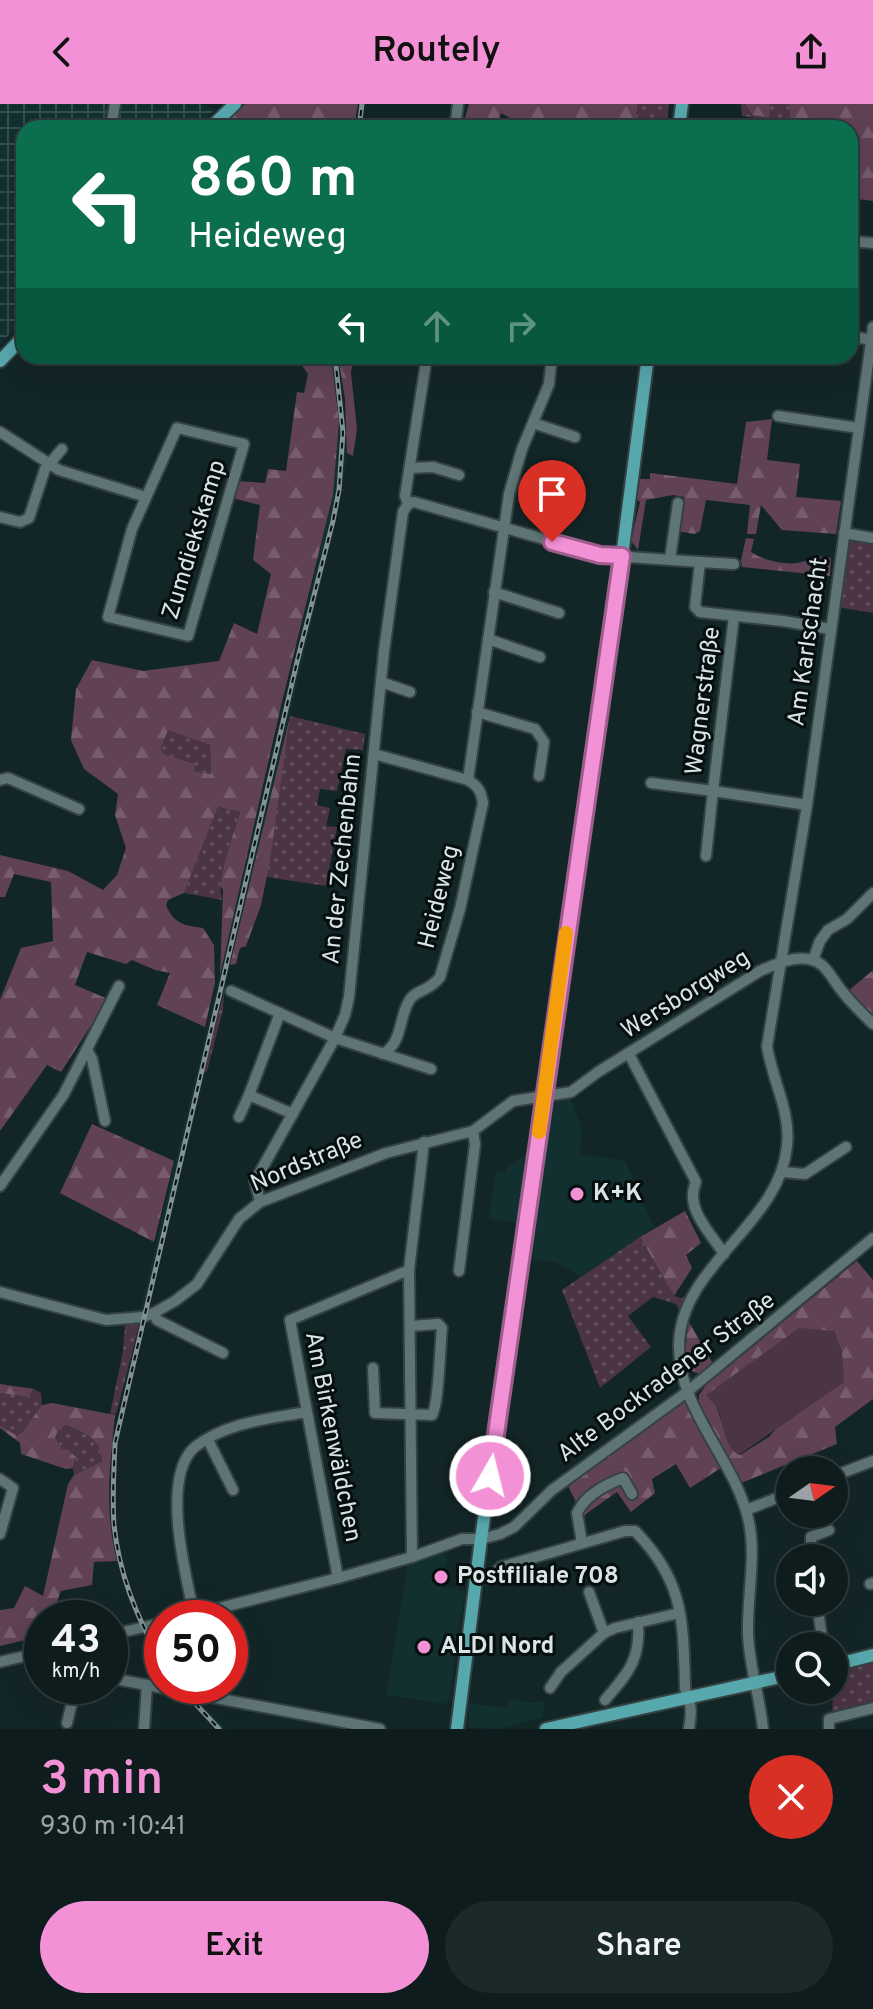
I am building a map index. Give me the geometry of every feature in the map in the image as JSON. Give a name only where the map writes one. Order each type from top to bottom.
[{"type":"main road","points":[[218,120],[235,104]]},
{"type":"main road","points":[[0,361],[16,344]]},
{"type":"main road","points":[[457,1729],[481,1539],[647,364]]},
{"type":"main road","points":[[848,1661],[873,1655]]},
{"type":"main road","points":[[546,1729],[776,1678]]},
{"type":"street","name":"Am Karlschacht","points":[[783,1172],[788,1127],[767,1046],[807,805],[873,327]]},
{"type":"street","points":[[858,338],[871,340]]},
{"type":"street","name":"An der Zechenbahn","points":[[260,1202],[255,1181],[335,1038],[349,997],[381,682],[426,364]]},
{"type":"street","name":"Heideweg","points":[[383,1054],[395,1045],[413,995],[433,986],[449,951],[483,803],[476,784],[468,780],[503,528],[514,472],[549,384],[551,364]]},
{"type":"street","points":[[778,416],[859,428]]},
{"type":"street","points":[[533,423],[575,437]]},
{"type":"street","name":"Zumdiekskamp","points":[[177,428],[244,444],[188,636],[108,617],[132,529],[146,497],[177,428]]},
{"type":"street","points":[[0,432],[59,470],[146,497]]},
{"type":"street","points":[[0,517],[20,522],[29,518],[49,463],[62,449]]},
{"type":"street","points":[[410,468],[433,467],[459,475]]},
{"type":"street","points":[[408,504],[414,502],[600,555],[734,564]]},
{"type":"street","points":[[670,559],[678,503]]},
{"type":"street","points":[[844,533],[873,538]]},
{"type":"street","name":"Wagnerstraße","points":[[700,562],[697,610],[830,629]]},
{"type":"street","points":[[494,592],[559,613]]},
{"type":"street","name":"Wagnerstraße","points":[[706,856],[734,616]]},
{"type":"street","points":[[488,639],[540,657]]},
{"type":"street","points":[[381,682],[410,692]]},
{"type":"street","points":[[477,712],[535,729],[544,742],[539,776]]},
{"type":"street","points":[[374,754],[468,780]]},
{"type":"street","points":[[0,780],[8,778],[79,809]]},
{"type":"street","name":"Wagnerstraße","points":[[651,783],[807,805]]},
{"type":"street","points":[[873,893],[853,914],[828,930],[813,960],[823,966],[842,993],[873,1024]]},
{"type":"street","name":"Wersborgweg","points":[[544,1095],[571,1092],[760,971],[793,959],[813,960]]},
{"type":"street","points":[[0,1186],[64,1094],[119,986]]},
{"type":"street","points":[[231,991],[335,1038],[431,1069]]},
{"type":"street","points":[[239,1117],[280,1013]]},
{"type":"street","points":[[87,1050],[92,1059],[105,1121]]},
{"type":"street","points":[[629,1054],[696,1182],[691,1193],[692,1205],[724,1254]]},
{"type":"street","points":[[249,1095],[293,1114]]},
{"type":"street","name":"Nordstraße","points":[[0,1292],[106,1320],[143,1317],[175,1301],[197,1284],[239,1219],[260,1202],[346,1167],[424,1142],[473,1131],[513,1101],[544,1095]]},
{"type":"street","points":[[459,1271],[475,1144],[473,1131]]},
{"type":"street","points":[[412,1557],[409,1270],[424,1142]]},
{"type":"street","points":[[763,1729],[748,1635],[750,1535],[746,1510],[687,1392],[679,1342],[684,1318],[706,1277],[772,1196],[783,1172],[805,1174],[846,1147]]},
{"type":"street","name":"Alte Bockradener Straße","points":[[248,1600],[412,1557],[462,1539],[481,1539],[514,1527],[552,1490],[687,1392],[873,1238]]},
{"type":"street","name":"Am Birkenwäldchen","points":[[338,1578],[290,1320],[409,1270]]},
{"type":"street","points":[[154,1313],[157,1320],[223,1353]]},
{"type":"street","points":[[373,1368],[375,1413],[432,1415],[437,1407],[442,1328],[438,1324],[411,1326]]},
{"type":"street","points":[[191,1600],[180,1548],[178,1505],[184,1461],[196,1447],[229,1428],[306,1412]]},
{"type":"street","points":[[208,1440],[233,1490]]},
{"type":"street","points":[[848,1471],[873,1461]]},
{"type":"street","points":[[582,1543],[577,1513],[590,1496],[623,1478],[632,1494]]},
{"type":"street","points":[[0,1479],[13,1488],[0,1534]]},
{"type":"street","points":[[746,1510],[776,1498]]},
{"type":"street","points":[[811,1544],[811,1537],[829,1530]]},
{"type":"street","points":[[489,1579],[501,1567],[635,1531],[668,1572],[679,1613],[691,1709],[689,1729]]},
{"type":"street","points":[[589,1592],[604,1633]]},
{"type":"street","points":[[550,1688],[561,1672],[604,1633],[679,1613]]},
{"type":"street","points":[[605,1700],[627,1675],[636,1657],[638,1622]]},
{"type":"street","points":[[0,1662],[24,1658]]},
{"type":"street","points":[[67,1723],[72,1704]]},
{"type":"street","points":[[144,1729],[146,1704]]},
{"type":"street","points":[[232,1704],[322,1724],[380,1729]]},
{"type":"street","points":[[829,1729],[829,1719],[873,1708]]},
{"type":"shaded area","points":[[0,104],[200,104],[214,110],[205,120],[16,120],[16,328],[0,344]]},
{"type":"shaded area","points":[[638,104],[669,104],[667,120],[635,120]]},
{"type":"shaded area","points":[[741,104],[745,104],[752,115],[768,118],[770,104],[789,104],[790,120],[742,116]]},
{"type":"shaded area","points":[[332,364],[339,364],[346,431],[347,453],[339,506],[149,1308],[140,1312],[333,495],[339,421]]},
{"type":"shaded area","points":[[847,538],[873,541],[873,613],[837,607]]},
{"type":"shaded area","points":[[290,716],[365,734],[363,750],[346,749],[337,791],[320,789],[317,805],[330,808],[326,826],[337,827],[326,886],[266,877]]},
{"type":"shaded area","points":[[168,729],[210,745],[211,774],[194,771],[195,764],[162,753]]},
{"type":"shaded area","points":[[218,807],[240,812],[225,860],[220,886],[222,900],[184,893]]},
{"type":"shaded area","points":[[224,992],[223,1010],[207,1071],[203,1073]]},
{"type":"shaded area","points":[[570,1098],[582,1130],[579,1154],[625,1161],[654,1227],[581,1277],[556,1262],[531,1260],[552,1106]]},
{"type":"shaded area","points":[[526,1155],[518,1223],[489,1219],[496,1171],[505,1172],[506,1167]]},
{"type":"shaded area","points":[[640,1237],[674,1296],[681,1298],[687,1295],[680,1312],[676,1304],[653,1297],[628,1316],[651,1347],[600,1388],[562,1290]]},
{"type":"shaded area","points":[[140,1322],[117,1411],[115,1415],[110,1414],[125,1325]]},
{"type":"shaded area","points":[[799,1328],[834,1331],[842,1353],[844,1382],[739,1455],[730,1447],[718,1409],[706,1395]]},
{"type":"shaded area","points":[[34,1389],[41,1393],[42,1405],[22,1437],[19,1437],[0,1425],[0,1393],[28,1397]]},
{"type":"shaded area","points":[[65,1425],[95,1442],[102,1461],[74,1475],[76,1460],[62,1449],[55,1437]]},
{"type":"shaded area","points":[[441,1552],[447,1558],[443,1587],[465,1591],[448,1704],[386,1695],[408,1564]]},
{"type":"shaded area","points":[[873,1661],[873,1703],[860,1704],[832,1714],[832,1704],[848,1704],[848,1667]]},
{"type":"shaded area","points":[[509,1699],[531,1703],[544,1701],[543,1717],[497,1729],[468,1727],[468,1703],[507,1708]]},
{"type":"shaded area","points":[[192,1704],[201,1704],[226,1729],[216,1729]]},
{"type":"green space","points":[[245,104],[358,104],[355,120],[228,120]]},
{"type":"green space","points":[[469,104],[638,104],[635,120],[514,120],[501,113],[499,120],[464,120]]},
{"type":"green space","points":[[745,104],[770,104],[769,118],[752,115]]},
{"type":"green space","points":[[789,104],[873,104],[873,201],[858,199],[858,120],[790,120]]},
{"type":"green space","points":[[304,364],[332,364],[339,421],[333,495],[220,975],[223,890],[220,886],[240,812],[218,807],[184,893],[168,900],[166,905],[180,922],[203,928],[214,945],[215,983],[205,1027],[157,1005],[170,973],[132,960],[126,964],[87,952],[75,985],[108,999],[61,1072],[47,1065],[0,1131],[0,1000],[21,948],[53,941],[51,882],[14,874],[5,897],[0,897],[0,855],[68,871],[103,890],[117,875],[126,848],[115,815],[118,794],[84,769],[71,740],[76,689],[92,660],[143,671],[219,661],[234,623],[257,634],[271,574],[253,560],[260,505],[232,498],[237,481],[265,483],[268,469],[286,471],[297,392],[304,393],[308,374]],"holes":[[[168,730],[210,745],[211,774],[194,771],[195,764],[162,753]]]},
{"type":"green space","points":[[339,364],[352,364],[357,429],[353,456],[347,453],[345,399]]},
{"type":"green space","points":[[772,419],[767,460],[800,464],[796,497],[841,501],[836,534],[782,530],[761,505],[756,534],[747,534],[750,505],[706,500],[700,531],[694,534],[677,531],[684,497],[673,495],[646,500],[638,550],[631,541],[640,502],[636,499],[640,479],[650,479],[650,473],[737,484],[746,422]]},
{"type":"green space","points":[[746,538],[754,539],[751,552],[772,561],[796,563],[810,559],[817,562],[821,556],[831,558],[830,576],[742,567]]},
{"type":"green space","points":[[290,716],[261,905],[246,946],[240,948],[236,964],[230,965]]},
{"type":"green space","points":[[873,970],[873,1018],[847,992]]},
{"type":"green space","points":[[92,1124],[174,1161],[154,1242],[60,1193]]},
{"type":"green space","points":[[685,1211],[701,1243],[686,1255],[692,1268],[674,1296],[640,1237]]},
{"type":"green space","points":[[857,1261],[873,1280],[873,1399],[835,1427],[837,1444],[808,1456],[776,1456],[776,1469],[739,1484],[699,1402],[699,1395],[706,1385]],"holes":[[[834,1331],[842,1353],[769,1437],[740,1455],[724,1429],[716,1405]]]},
{"type":"green space","points":[[689,1322],[713,1364],[699,1374],[688,1369],[686,1346]]},
{"type":"green space","points":[[0,1384],[34,1389],[28,1397],[0,1393]]},
{"type":"green space","points":[[685,1401],[721,1468],[690,1488],[676,1464],[652,1479],[655,1493],[631,1512],[617,1492],[583,1516],[568,1486]]},
{"type":"green space","points":[[52,1403],[115,1415],[109,1506],[117,1561],[94,1562],[92,1585],[61,1591],[58,1600],[24,1600],[24,1640],[0,1646],[0,1610],[14,1608],[25,1586],[43,1596],[68,1484],[74,1475],[102,1461],[95,1442],[66,1425],[55,1437],[62,1449],[76,1457],[73,1468],[66,1469],[21,1454],[20,1443],[0,1425],[19,1437],[42,1405]]},
{"type":"railway","points":[[360,120],[362,104]]},
{"type":"railway","points":[[144,1628],[125,1579],[117,1543],[113,1515],[115,1443],[297,662],[333,521],[339,490],[343,432],[336,364]]},
{"type":"railway","points":[[196,1704],[219,1729]]},
{"type":"slow traffic","points":[[539,1132],[566,933]]},
{"type":"place","name":"K+K","points":[[577,1194]]},
{"type":"place","name":"Postfiliale 708","points":[[441,1577]]},
{"type":"place","name":"ALDI Nord","points":[[424,1647]]},
{"type":"route","points":[[490,1476],[622,556],[600,555],[552,542]]}]
